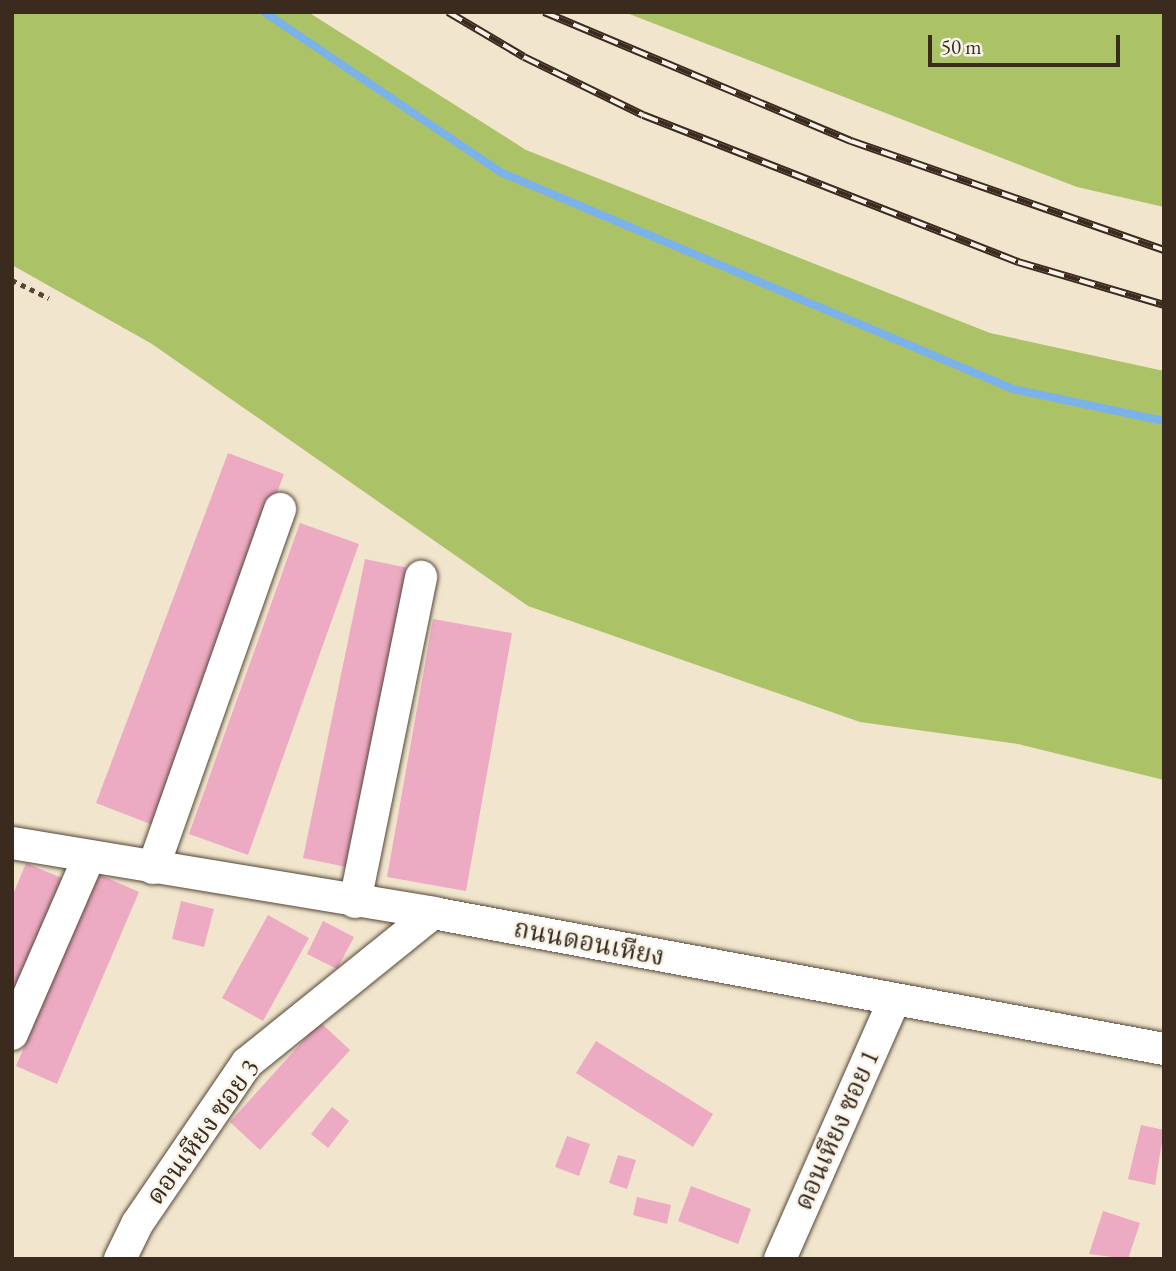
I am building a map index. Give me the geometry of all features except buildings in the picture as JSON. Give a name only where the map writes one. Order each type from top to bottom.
[{"type":"street","points":[[153,868],[280,509]]},
{"type":"street","points":[[355,902],[421,577]]},
{"type":"street","name":"ถนนดอนเหียง","points":[[12,843],[433,913],[894,1001],[1164,1049]]},
{"type":"street","points":[[12,1034],[89,857]]},
{"type":"street","name":"ดอนเหียง ซอย 3","points":[[120,1259],[136,1224],[247,1063],[433,913]]},
{"type":"street","name":"ดอนเหียง ซอย 1","points":[[780,1259],[894,1001]]},
{"type":"path","points":[[12,280],[49,298]]},
{"type":"green space","points":[[12,12],[308,12],[526,150],[990,333],[1164,371],[1164,780],[1018,744],[860,722],[528,606],[152,344],[12,265]]},
{"type":"green space","points":[[624,12],[1164,12],[1164,207],[1077,187]]},
{"type":"waterway","points":[[264,12],[500,172],[1013,389],[1164,421]]},
{"type":"railway","points":[[448,12],[524,57],[643,115],[1018,262],[1164,305]]},
{"type":"railway","points":[[544,12],[851,141],[1164,250]]}]
